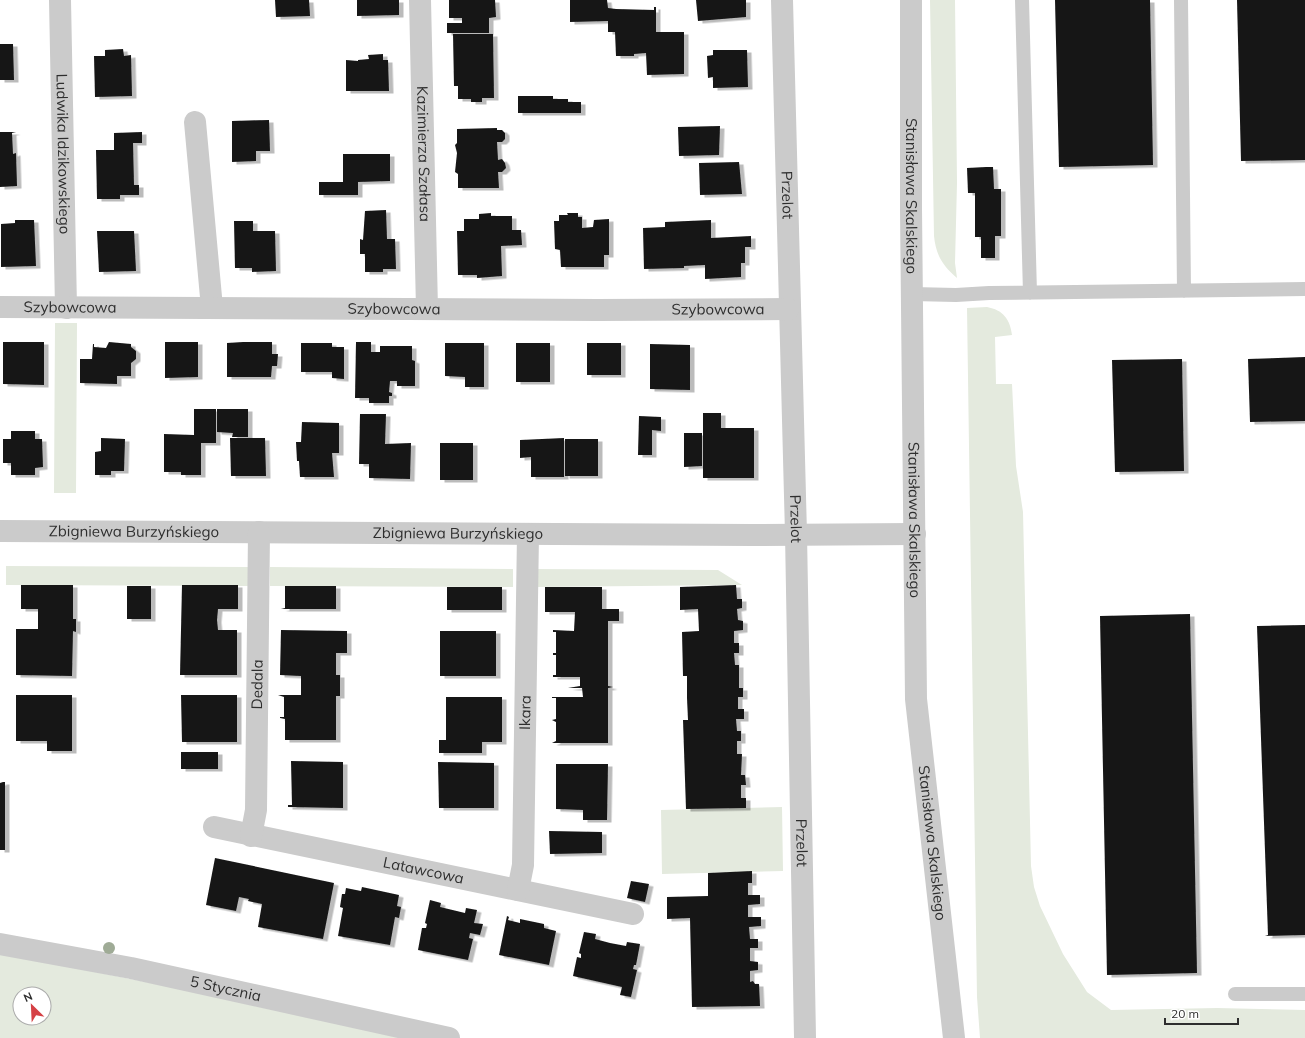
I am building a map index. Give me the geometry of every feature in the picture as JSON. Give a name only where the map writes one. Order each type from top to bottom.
[{"type":"street","name":"Ludwika Idzikowskiego","points":[[60,0],[66,308]]},
{"type":"street","name":"Kazimierza Szałasa","points":[[420,0],[427,309]]},
{"type":"street","name":"Przelot","points":[[782,0],[788,309],[796,534],[805,1038]]},
{"type":"street","name":"Stanisława Skalskiego","points":[[911,0],[916,699],[954,1038]]},
{"type":"street","points":[[195,122],[212,308]]},
{"type":"street","name":"Szybowcowa","points":[[0,307],[597,310],[788,309]]},
{"type":"street","name":"Zbigniewa Burzyńskiego","points":[[0,531],[528,534],[915,534]]},
{"type":"street","name":"Dedala","points":[[250,836],[256,810],[259,532]]},
{"type":"street","name":"Ikara","points":[[518,890],[523,865],[528,534]]},
{"type":"street","name":"Latawcowa","points":[[214,827],[250,836],[633,914]]},
{"type":"street","name":"5 Stycznia","points":[[0,944],[131,968],[449,1038]]},
{"type":"lane","points":[[1022,0],[1030,293]]},
{"type":"lane","points":[[1181,0],[1184,291]]},
{"type":"lane","points":[[912,294],[956,295],[1305,289]]},
{"type":"lane","points":[[1235,994],[1305,994]]},
{"type":"shaded area","points":[[930,0],[955,0],[957,183],[955,263],[957,278],[947,269],[938,254],[934,236]]},
{"type":"shaded area","points":[[987,307],[997,310],[1005,316],[1010,324],[1012,335],[995,337],[996,384],[1012,384],[1016,466],[1023,512],[1031,866],[1034,887],[1040,906],[1063,954],[1087,992],[1111,1010],[1217,1008],[1305,1010],[1305,1038],[980,1038],[977,997],[967,308]]},
{"type":"shaded area","points":[[55,323],[77,323],[76,493],[54,493]]},
{"type":"shaded area","points":[[6,566],[248,567],[248,586],[6,585]]},
{"type":"shaded area","points":[[270,567],[513,569],[513,587],[270,586]]},
{"type":"shaded area","points":[[535,569],[718,570],[742,585],[535,587]]},
{"type":"shaded area","points":[[782,807],[783,871],[662,874],[661,810]]},
{"type":"shaded area","points":[[0,953],[426,1038],[0,1038]]},
{"type":"building","points":[[275,0],[309,0],[310,16],[276,17]]},
{"type":"building","points":[[357,0],[399,0],[399,15],[357,16]]},
{"type":"building","points":[[449,0],[495,0],[496,17],[489,18],[489,33],[447,33],[447,23],[462,23],[462,18],[449,18]]},
{"type":"building","points":[[570,0],[607,0],[608,8],[616,9],[654,10],[654,7],[656,7],[656,32],[684,32],[684,74],[647,75],[646,53],[634,54],[634,56],[616,56],[615,32],[608,32],[608,21],[570,22]]},
{"type":"building","points":[[696,0],[746,0],[746,17],[698,21]]},
{"type":"building","points":[[1055,0],[1150,0],[1153,165],[1059,167]]},
{"type":"building","points":[[1237,0],[1305,0],[1305,160],[1241,161]]},
{"type":"building","points":[[453,34],[493,34],[494,98],[482,98],[482,102],[471,102],[471,99],[458,99],[458,86],[454,86]]},
{"type":"building","points":[[0,44],[13,44],[14,80],[0,80]]},
{"type":"building","points":[[123,49],[124,56],[131,55],[132,96],[95,97],[94,56],[105,56],[105,50]]},
{"type":"building","points":[[713,50],[747,50],[748,87],[713,88],[713,77],[708,78],[707,56],[713,55]]},
{"type":"building","points":[[383,54],[383,60],[388,60],[389,91],[346,91],[346,60],[358,61],[369,59],[368,55]]},
{"type":"building","points":[[518,96],[553,96],[553,99],[568,99],[568,102],[581,102],[581,113],[518,113]]},
{"type":"building","points":[[269,120],[270,151],[256,151],[256,161],[232,162],[232,121]]},
{"type":"building","points":[[720,126],[719,155],[679,156],[678,127]]},
{"type":"building","points":[[497,128],[497,130],[502,130],[505,133],[505,139],[502,142],[497,142],[498,160],[502,159],[506,168],[502,172],[498,172],[499,188],[458,188],[458,174],[455,172],[457,153],[455,145],[457,143],[457,129]]},
{"type":"building","points":[[0,132],[16,132],[12,133],[13,154],[16,153],[17,186],[0,187]]},
{"type":"building","points":[[142,132],[142,143],[133,143],[134,185],[139,185],[139,195],[120,195],[120,199],[97,199],[96,150],[114,150],[114,133]]},
{"type":"building","points":[[343,154],[390,154],[390,181],[358,182],[358,195],[319,195],[319,182],[343,182]]},
{"type":"building","points":[[739,162],[742,194],[700,195],[699,163]]},
{"type":"building","points":[[993,167],[994,189],[1001,189],[1001,236],[995,236],[995,258],[981,258],[981,237],[975,237],[975,193],[968,193],[967,168]]},
{"type":"building","points":[[386,210],[387,239],[395,239],[396,269],[383,269],[383,272],[365,272],[365,254],[360,254],[360,239],[363,240],[365,211]]},
{"type":"building","points":[[491,213],[491,216],[512,216],[512,230],[521,230],[522,245],[501,246],[502,276],[477,278],[477,275],[458,275],[457,231],[464,231],[464,219],[479,219],[479,214]]},
{"type":"building","points":[[567,213],[578,213],[578,217],[582,217],[582,228],[593,227],[594,220],[609,219],[609,255],[604,255],[604,267],[561,267],[560,250],[555,249],[554,221],[559,221],[559,215],[568,215]]},
{"type":"building","points":[[15,220],[34,220],[36,266],[1,267],[1,224],[15,223]]},
{"type":"building","points":[[711,220],[711,238],[751,236],[751,247],[745,247],[745,263],[741,263],[741,277],[705,279],[705,265],[684,266],[684,268],[644,269],[643,228],[665,227],[665,222]]},
{"type":"building","points":[[234,221],[253,221],[253,231],[275,231],[276,271],[252,272],[252,268],[235,268]]},
{"type":"building","points":[[97,231],[134,231],[136,271],[99,272]]},
{"type":"building","points":[[3,342],[44,342],[44,385],[3,384]]},
{"type":"building","points":[[109,342],[131,344],[131,347],[136,351],[136,359],[131,363],[131,376],[117,376],[117,384],[80,383],[80,359],[92,359],[93,344],[94,347],[106,348]]},
{"type":"building","points":[[165,342],[198,342],[198,377],[165,378]]},
{"type":"building","points":[[272,342],[272,354],[278,354],[277,366],[272,366],[271,377],[227,377],[227,343]]},
{"type":"building","points":[[356,342],[371,342],[371,352],[380,352],[380,346],[412,346],[412,360],[415,361],[415,386],[397,386],[397,381],[390,381],[389,392],[392,393],[392,396],[389,396],[389,403],[369,403],[369,398],[355,398]]},
{"type":"building","points":[[301,343],[332,343],[332,347],[344,347],[344,379],[332,378],[332,372],[301,372]]},
{"type":"building","points":[[445,343],[484,343],[484,387],[465,387],[465,377],[445,376]]},
{"type":"building","points":[[516,343],[550,343],[550,382],[516,382]]},
{"type":"building","points":[[587,343],[621,343],[621,375],[587,375]]},
{"type":"building","points":[[650,344],[690,345],[690,390],[650,389]]},
{"type":"building","points":[[1305,357],[1305,421],[1250,422],[1248,359]]},
{"type":"building","points":[[1182,359],[1184,471],[1115,472],[1112,360]]},
{"type":"building","points":[[194,409],[216,409],[216,443],[201,443],[201,475],[181,475],[181,472],[164,472],[164,434],[194,435]]},
{"type":"building","points":[[217,409],[248,409],[248,437],[232,437],[233,433],[217,432]]},
{"type":"building","points":[[703,413],[721,413],[721,428],[754,428],[754,478],[703,478]]},
{"type":"building","points":[[360,414],[386,414],[385,444],[411,443],[410,479],[369,478],[369,464],[359,464]]},
{"type":"building","points":[[639,416],[661,417],[661,431],[652,430],[652,455],[638,455]]},
{"type":"building","points":[[302,422],[339,423],[339,453],[332,453],[334,477],[300,477],[296,442],[301,442]]},
{"type":"building","points":[[11,431],[35,431],[35,439],[42,439],[43,467],[35,468],[35,475],[11,475],[11,463],[3,463],[3,439],[11,439]]},
{"type":"building","points":[[684,433],[702,433],[702,466],[684,467]]},
{"type":"building","points":[[101,438],[125,439],[124,471],[111,471],[111,475],[95,475],[95,452],[101,451]]},
{"type":"building","points":[[230,438],[265,438],[266,476],[231,476]]},
{"type":"building","points":[[564,438],[564,477],[531,477],[531,457],[520,458],[520,440]]},
{"type":"building","points":[[565,439],[598,439],[598,476],[565,476]]},
{"type":"building","points":[[440,443],[473,443],[473,480],[440,480]]},
{"type":"building","points":[[21,585],[73,585],[73,619],[76,619],[76,632],[73,631],[72,676],[16,675],[16,629],[38,629],[38,609],[21,609]]},
{"type":"building","points":[[182,585],[238,585],[238,609],[218,609],[217,620],[218,630],[237,630],[237,675],[180,675]]},
{"type":"building","points":[[736,585],[737,599],[742,599],[742,608],[737,609],[738,620],[743,621],[743,630],[734,631],[734,643],[739,643],[739,653],[734,653],[735,665],[739,665],[739,688],[743,688],[743,697],[738,697],[738,709],[744,709],[744,719],[736,719],[737,731],[741,731],[741,741],[737,741],[737,754],[742,754],[741,775],[745,775],[746,785],[741,785],[741,798],[746,798],[746,808],[686,809],[683,720],[688,720],[687,676],[683,676],[682,632],[699,631],[698,609],[680,610],[680,587]]},
{"type":"building","points":[[127,586],[151,586],[151,619],[127,619]]},
{"type":"building","points":[[285,586],[336,586],[336,609],[281,609],[285,608]]},
{"type":"building","points":[[447,587],[502,587],[502,610],[447,610]]},
{"type":"building","points":[[545,587],[602,587],[602,609],[619,609],[619,621],[608,621],[608,686],[613,687],[608,688],[608,743],[552,743],[556,741],[556,722],[552,720],[556,719],[556,698],[552,697],[583,697],[582,688],[568,688],[580,686],[580,677],[553,677],[553,675],[556,675],[556,655],[553,655],[553,653],[556,653],[556,632],[553,632],[553,630],[574,631],[575,612],[545,612]]},
{"type":"building","points":[[1190,614],[1197,973],[1107,975],[1100,616]]},
{"type":"building","points":[[1305,625],[1305,935],[1265,936],[1268,935],[1257,626]]},
{"type":"building","points":[[281,630],[347,631],[347,653],[336,653],[336,675],[340,675],[340,696],[336,696],[336,740],[285,740],[285,719],[280,718],[284,717],[284,697],[278,695],[301,695],[301,676],[280,675]]},
{"type":"building","points":[[440,631],[496,631],[496,676],[440,676]]},
{"type":"building","points":[[16,695],[72,695],[72,751],[47,751],[47,741],[16,741]]},
{"type":"building","points":[[181,695],[237,695],[237,742],[182,742]]},
{"type":"building","points":[[446,697],[502,697],[502,742],[482,742],[482,753],[439,753],[439,740],[446,740]]},
{"type":"building","points":[[181,752],[218,752],[218,769],[181,769]]},
{"type":"building","points":[[291,761],[343,762],[343,808],[288,807],[288,805],[292,805]]},
{"type":"building","points":[[438,762],[494,763],[494,808],[439,808]]},
{"type":"building","points":[[556,764],[608,764],[607,820],[583,820],[583,810],[556,809]]},
{"type":"building","points":[[5,782],[5,850],[0,850],[0,783]]},
{"type":"building","points":[[549,831],[602,832],[602,853],[550,854]]},
{"type":"building","points":[[215,858],[334,883],[323,939],[258,927],[262,904],[248,901],[249,899],[239,897],[236,911],[206,905]]},
{"type":"building","points":[[752,871],[752,883],[748,883],[748,895],[760,895],[760,904],[748,905],[748,917],[761,917],[761,926],[749,927],[750,939],[758,939],[758,948],[750,948],[750,961],[758,962],[758,970],[750,971],[750,982],[753,981],[755,984],[759,984],[760,1006],[692,1007],[690,918],[667,919],[667,897],[708,896],[708,873]]},
{"type":"building","points":[[631,881],[649,884],[645,902],[627,898]]},
{"type":"building","points":[[362,887],[399,895],[397,906],[401,907],[399,918],[395,917],[390,945],[338,936],[343,908],[340,907],[342,894],[345,894],[346,888],[361,891]]},
{"type":"building","points":[[430,900],[441,903],[440,907],[465,913],[466,908],[477,910],[474,923],[483,924],[480,935],[470,933],[469,938],[473,939],[468,960],[418,950],[422,928],[426,928],[427,924],[425,923]]},
{"type":"building","points":[[507,916],[509,917],[508,920],[520,923],[520,919],[544,924],[544,928],[556,931],[549,965],[499,955]]},
{"type":"building","points":[[584,932],[596,934],[595,939],[610,943],[626,946],[627,942],[640,944],[636,965],[634,965],[633,969],[637,970],[631,997],[620,995],[622,987],[573,976],[577,957],[581,958],[581,954],[579,953]]}]
